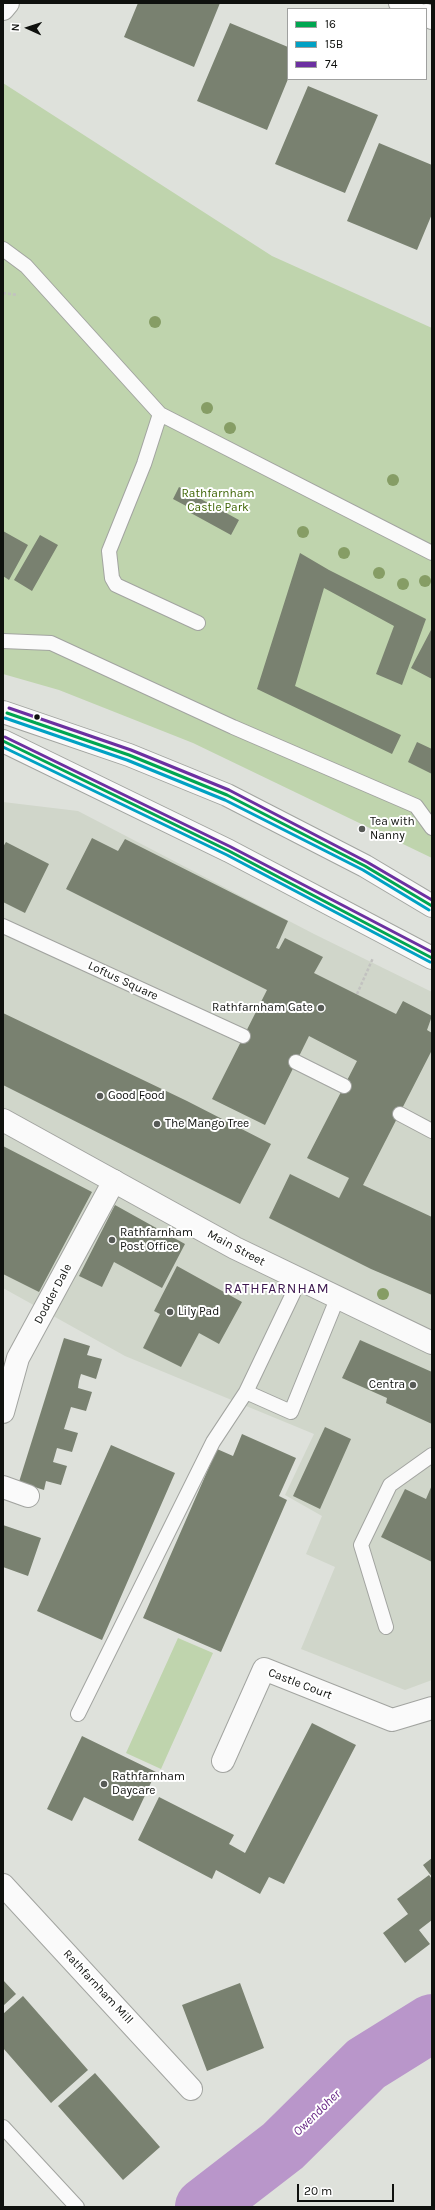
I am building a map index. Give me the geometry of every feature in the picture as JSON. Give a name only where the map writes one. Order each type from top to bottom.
[{"type":"street","points":[[3,9],[8,3]]},
{"type":"street","points":[[400,3],[411,8]]},
{"type":"street","points":[[3,712],[129,755],[227,795],[365,866],[432,906]]},
{"type":"street","points":[[3,741],[229,851],[432,958]]},
{"type":"street","name":"Main Street","points":[[3,1120],[235,1248],[299,1281],[432,1343]]},
{"type":"street","name":"Dodder Dale","points":[[3,1412],[18,1358],[114,1181]]},
{"type":"street","points":[[3,1487],[28,1496]]},
{"type":"street","name":"Castle Court","points":[[223,1761],[264,1669],[392,1720],[432,1708]]},
{"type":"street","name":"Rathfarnham Mill","points":[[3,1885],[191,2089]]},
{"type":"lane","points":[[3,249],[26,266],[160,414],[432,553]]},
{"type":"lane","points":[[160,414],[144,464],[109,551],[110,572],[116,585],[198,623]]},
{"type":"lane","points":[[3,642],[51,643],[233,727],[416,806],[432,828]]},
{"type":"lane","name":"Loftus Square","points":[[3,926],[243,1036]]},
{"type":"lane","points":[[296,1062],[344,1086]]},
{"type":"lane","points":[[400,1114],[432,1131]]},
{"type":"lane","points":[[78,1714],[213,1442],[246,1392],[299,1281]]},
{"type":"lane","points":[[246,1392],[291,1412],[337,1299]]},
{"type":"lane","points":[[386,1627],[361,1546],[390,1485],[432,1455]]},
{"type":"lane","points":[[3,2127],[77,2207]]},
{"type":"path","points":[[357,994],[374,956]]},
{"type":"shaded area","points":[[3,802],[78,811],[314,934],[432,992],[432,1680],[405,1690],[301,1649],[335,1567],[306,1554],[322,1516],[285,1495],[314,1434],[125,1356],[3,1288]]},
{"type":"green space","name":"Rathfarnham Castle Park","points":[[3,83],[272,256],[432,328],[432,858],[193,743],[59,690],[3,674]]},
{"type":"green space","points":[[178,1638],[213,1653],[161,1769],[126,1753]]},
{"type":"building","points":[[138,3],[220,3],[194,67],[124,37]]},
{"type":"building","points":[[230,23],[287,47],[288,80],[267,130],[197,101]]},
{"type":"building","points":[[308,86],[378,115],[345,193],[275,164]]},
{"type":"building","points":[[379,143],[432,165],[432,214],[417,250],[347,221]]},
{"type":"building","points":[[179,487],[239,520],[231,535],[189,512],[190,508],[173,499]]},
{"type":"building","points":[[3,531],[28,545],[9,580],[3,576]]},
{"type":"building","points":[[40,535],[58,545],[32,591],[14,580]]},
{"type":"building","points":[[300,553],[329,570],[426,619],[402,685],[376,674],[394,626],[324,588],[295,686],[401,735],[392,754],[257,689]]},
{"type":"building","points":[[432,628],[432,679],[411,668]]},
{"type":"building","points":[[417,742],[432,749],[432,774],[408,762]]},
{"type":"building","name":"Rathfarnham Gate","points":[[92,838],[118,851],[125,839],[288,921],[276,948],[279,949],[285,938],[323,957],[314,973],[396,1014],[403,1001],[432,1016],[427,1030],[432,1033],[432,1050],[363,1185],[432,1217],[432,1295],[371,1269],[269,1218],[290,1174],[339,1198],[349,1178],[307,1158],[357,1061],[309,1036],[265,1125],[212,1099],[267,990],[66,889]]},
{"type":"building","points":[[6,842],[49,864],[25,913],[3,902],[3,847]]},
{"type":"building","points":[[3,1013],[187,1101],[271,1144],[240,1204],[3,1085]]},
{"type":"building","points":[[3,1146],[92,1192],[39,1292],[3,1274]]},
{"type":"building","points":[[115,1205],[185,1244],[162,1288],[114,1262],[102,1287],[79,1276]]},
{"type":"building","points":[[177,1266],[242,1302],[219,1344],[199,1333],[181,1367],[143,1348],[160,1314],[154,1311]]},
{"type":"building","points":[[64,1338],[90,1346],[87,1355],[102,1359],[96,1379],[81,1374],[78,1388],[92,1392],[86,1411],[71,1407],[64,1429],[78,1433],[72,1452],[57,1448],[53,1462],[67,1466],[61,1485],[46,1481],[44,1490],[19,1482]]},
{"type":"building","points":[[360,1340],[432,1372],[432,1424],[386,1403],[387,1398],[342,1378]]},
{"type":"building","points":[[325,1427],[351,1439],[320,1509],[293,1496]]},
{"type":"building","points":[[242,1434],[296,1458],[279,1496],[287,1500],[221,1652],[143,1618],[217,1449],[233,1456]]},
{"type":"building","points":[[111,1445],[175,1473],[102,1640],[37,1611]]},
{"type":"building","points":[[432,1485],[432,1562],[381,1537],[405,1489],[426,1499]]},
{"type":"building","points":[[3,1525],[41,1538],[28,1576],[3,1567]]},
{"type":"building","points":[[312,1723],[356,1745],[284,1884],[269,1877],[260,1894],[216,1870],[212,1879],[138,1840],[159,1797],[234,1835],[229,1844],[245,1853]]},
{"type":"building","name":"Rathfarnham Daycare","points":[[82,1736],[156,1772],[133,1821],[84,1797],[72,1821],[47,1809]]},
{"type":"building","points":[[432,1858],[432,1877],[423,1865]]},
{"type":"building","points":[[429,1875],[432,1879],[432,1920],[419,1930],[430,1944],[405,1963],[383,1933],[408,1914],[397,1899]]},
{"type":"building","points":[[3,1980],[16,1994],[3,2006]]},
{"type":"building","points":[[240,1983],[264,2048],[207,2071],[182,2005]]},
{"type":"building","points":[[23,1996],[88,2070],[51,2103],[3,2048],[3,2014]]},
{"type":"building","points":[[95,2073],[160,2147],[123,2180],[58,2106]]},
{"type":"waterway","name":"Owendoher","points":[[204,2207],[283,2146],[366,2064],[432,2023]]},
{"type":"transit line","name":"74","points":[[9,708],[131,750],[229,790],[367,862],[432,900]]},
{"type":"transit line","name":"16","points":[[7,713],[129,755],[227,795],[365,866],[432,906]]},
{"type":"transit line","name":"15B","points":[[5,718],[127,760],[225,800],[363,870],[429,910]]},
{"type":"transit line","name":"74","points":[[5,737],[231,847],[432,952]]},
{"type":"transit line","name":"16","points":[[3,741],[229,851],[432,958]]},
{"type":"transit line","name":"15B","points":[[3,747],[227,855],[430,962]]},
{"type":"place","name":"Tea with Nanny","points":[[362,829]]},
{"type":"place","name":"Rathfarnham Gate","points":[[321,1008]]},
{"type":"place","name":"Good Food","points":[[100,1096]]},
{"type":"place","name":"The Mango Tree","points":[[157,1124]]},
{"type":"place","name":"Rathfarnham Post Office","points":[[112,1240]]},
{"type":"place","name":"Lily Pad","points":[[170,1312]]},
{"type":"place","name":"Centra","points":[[413,1385]]},
{"type":"place","name":"Rathfarnham Daycare","points":[[104,1784]]},
{"type":"district","name":"RATHFARNHAM","points":[[277,1289]]}]
